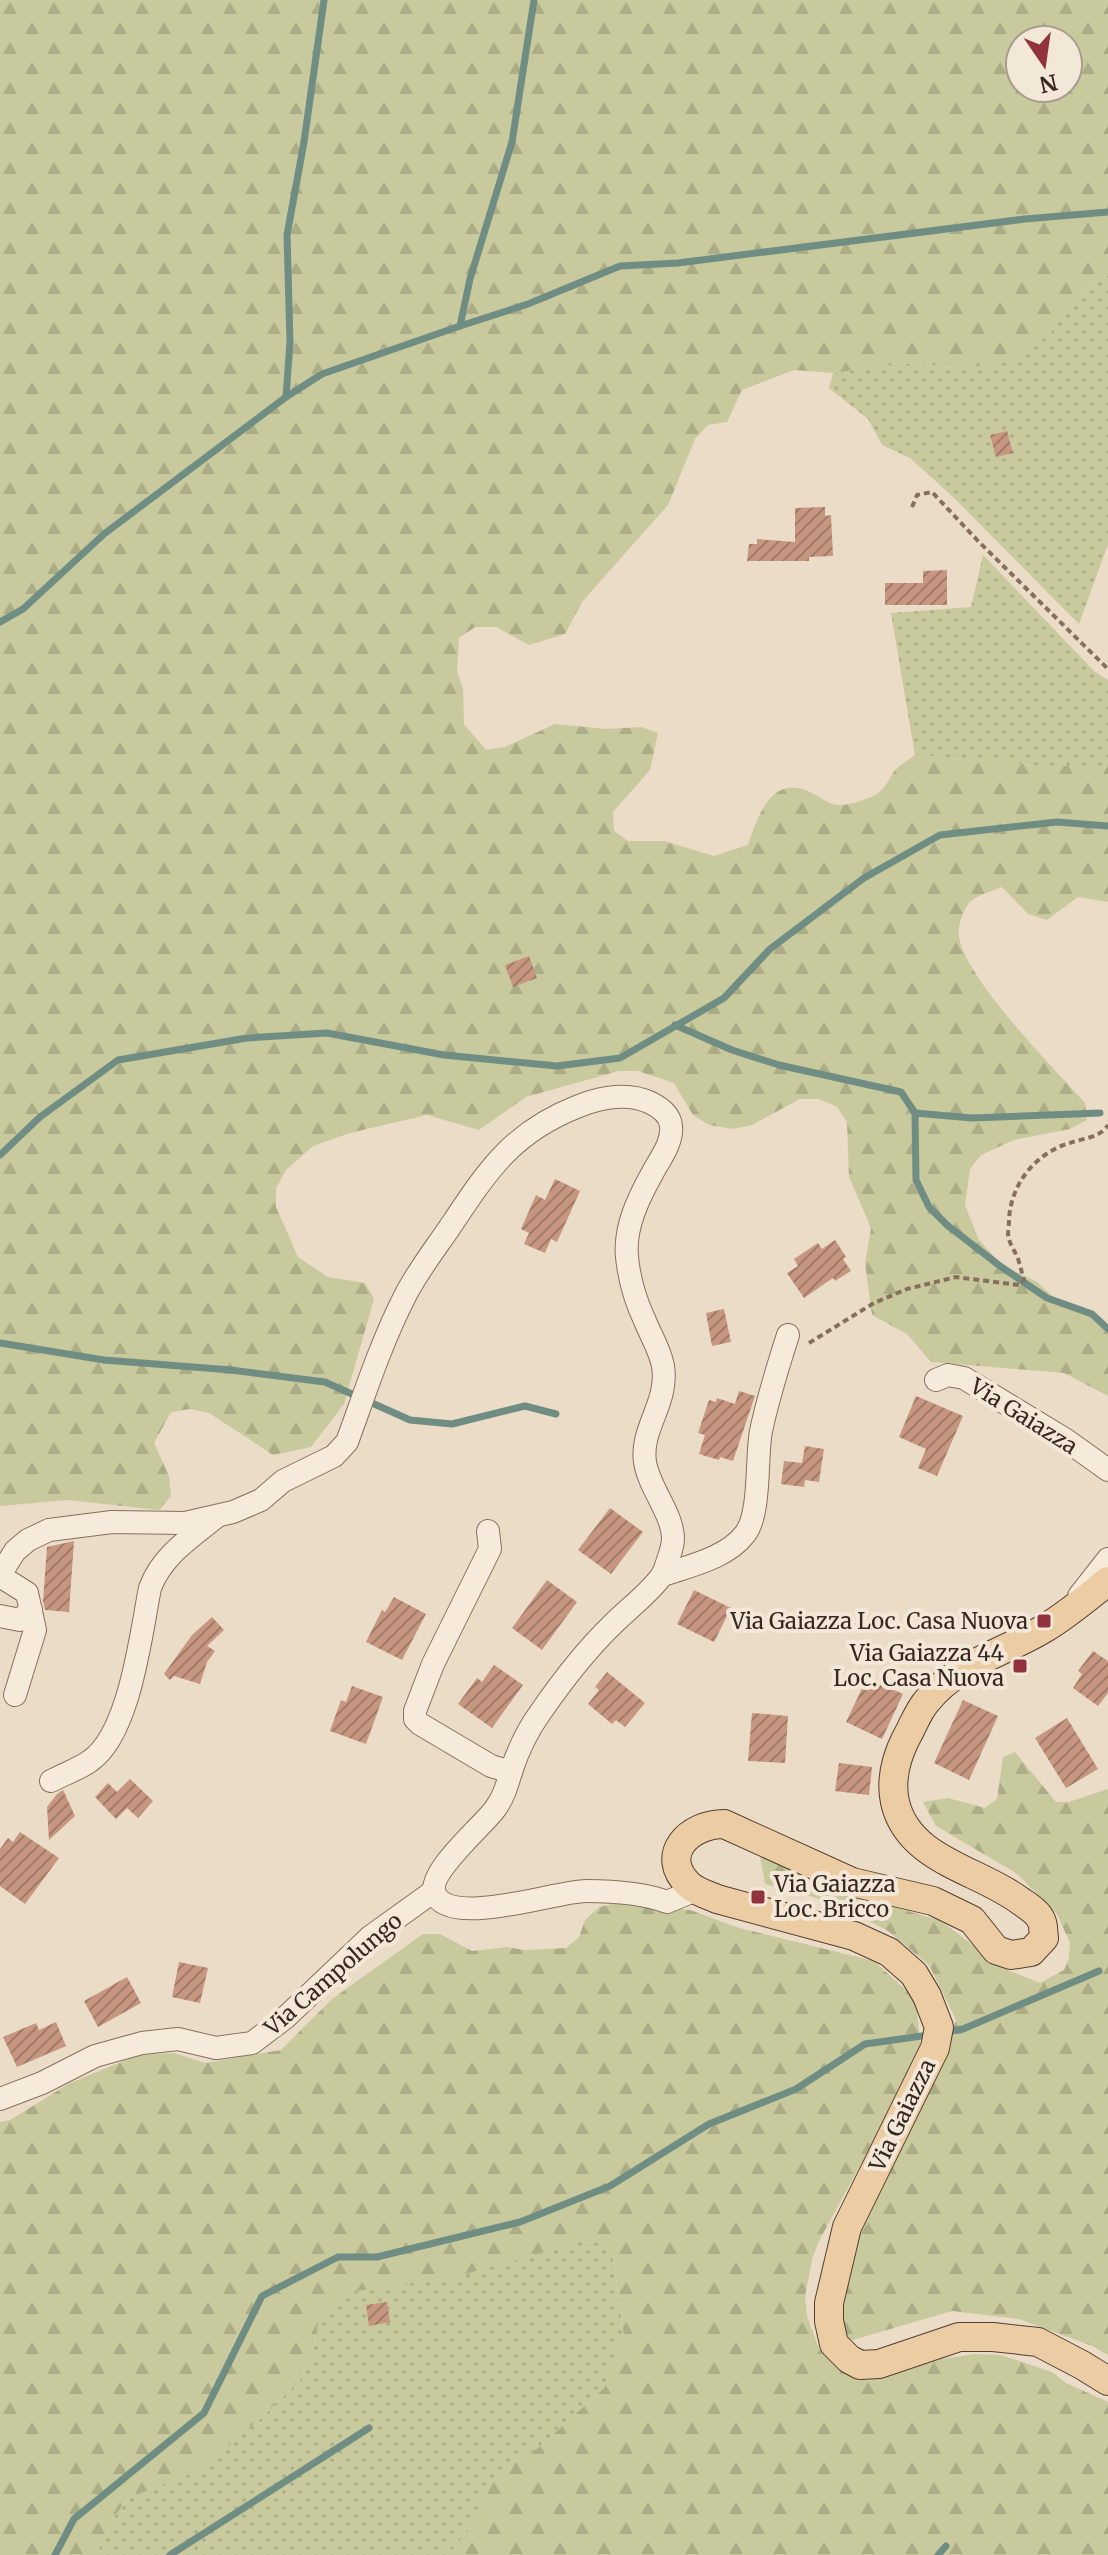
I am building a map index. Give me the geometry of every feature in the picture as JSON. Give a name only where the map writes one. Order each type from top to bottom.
[{"type":"main road","points":[[696,1890],[686,1882],[679,1870],[678,1852],[687,1836],[695,1830],[704,1825],[724,1824],[852,1882],[933,1901],[972,1920],[996,1950],[1011,1955],[1031,1952],[1044,1938],[1042,1920],[1001,1887],[921,1845],[907,1832],[900,1818],[892,1780],[900,1750],[924,1704],[937,1689],[952,1677],[1045,1628],[1108,1581]]},
{"type":"main road","name":"Via Gaiazza","points":[[696,1890],[717,1899],[854,1936],[889,1952],[914,1974],[939,2027],[935,2048],[847,2227],[829,2303],[830,2334],[834,2344],[860,2365],[879,2364],[959,2337],[1038,2342],[1108,2381]]},
{"type":"street","points":[[15,1695],[35,1630],[27,1593],[0,1575],[15,1551],[28,1540],[49,1530],[112,1522],[185,1523],[215,1517],[261,1500],[283,1481],[334,1456],[347,1442],[388,1330],[407,1291],[479,1182],[498,1158],[532,1129],[596,1099],[645,1099],[667,1114],[672,1125],[667,1144],[642,1192],[628,1232],[627,1257],[642,1315],[659,1352],[664,1372],[664,1395],[653,1418],[644,1457],[650,1484],[673,1539],[663,1575]]},
{"type":"street","points":[[663,1575],[722,1553],[745,1534],[752,1521],[761,1434],[788,1335]]},
{"type":"street","name":"Via Gaiazza","points":[[936,1380],[948,1375],[964,1378],[1066,1440],[1108,1470]]},
{"type":"street","points":[[51,1781],[93,1760],[112,1735],[130,1691],[155,1573],[169,1556],[215,1517]]},
{"type":"street","points":[[488,1531],[490,1549],[433,1664],[415,1711],[415,1719],[491,1766],[511,1772]]},
{"type":"street","points":[[1077,1605],[1079,1595],[1108,1559]]},
{"type":"street","name":"Via Campolungo","points":[[0,2099],[42,2083],[95,2056],[142,2043],[178,2039],[216,2048],[252,2043],[285,2018],[370,1937],[434,1891],[434,1884],[443,1868],[498,1806],[526,1734],[571,1669],[663,1575]]},
{"type":"street","points":[[0,1616],[20,1620],[31,1610]]},
{"type":"street","points":[[434,1891],[449,1906],[474,1909],[584,1891],[655,1897],[667,1902],[696,1890]]},
{"type":"path","points":[[912,507],[917,495],[932,492],[1108,669]]},
{"type":"path","points":[[776,1373],[800,1349],[821,1335],[874,1303],[907,1289],[956,1277],[1019,1285],[1024,1280],[1008,1238],[1013,1193],[1020,1179],[1051,1152],[1066,1143],[1104,1132],[1108,1125]]},
{"type":"green space","points":[[0,0],[1108,0],[1108,276],[1081,293],[1048,336],[1013,362],[965,368],[905,363],[833,373],[794,370],[742,390],[727,422],[708,425],[695,439],[668,505],[582,602],[565,634],[529,645],[496,627],[475,627],[459,638],[457,672],[463,688],[464,724],[486,750],[505,747],[555,724],[606,729],[642,727],[658,733],[650,770],[613,812],[614,831],[628,841],[664,841],[714,856],[748,845],[767,802],[784,789],[808,791],[834,804],[857,802],[879,792],[895,770],[915,755],[1047,766],[1108,766],[1108,902],[1078,897],[1047,920],[1028,914],[1002,887],[969,903],[961,919],[959,937],[965,955],[994,999],[1085,1103],[1087,1120],[1070,1129],[1014,1140],[981,1155],[970,1169],[965,1205],[979,1240],[1002,1265],[1037,1282],[1061,1304],[1094,1316],[1108,1331],[1108,1396],[1064,1373],[931,1362],[907,1334],[872,1315],[865,1263],[871,1228],[849,1177],[847,1122],[837,1107],[819,1099],[800,1099],[752,1125],[733,1129],[709,1125],[693,1115],[674,1083],[638,1071],[619,1071],[526,1097],[479,1130],[427,1115],[350,1133],[313,1146],[286,1170],[276,1188],[276,1207],[298,1257],[328,1277],[365,1283],[374,1299],[344,1404],[311,1447],[273,1455],[209,1413],[190,1409],[171,1412],[154,1443],[169,1476],[171,1496],[159,1510],[67,1500],[0,1506]]},
{"type":"green space","points":[[1108,276],[1108,544],[1079,624],[953,497],[910,458],[882,445],[868,419],[829,388],[833,373],[904,363],[965,368],[1048,336],[1081,293]]},
{"type":"green space","points":[[983,555],[1094,671],[1108,680],[1108,766],[1047,766],[915,755],[891,613],[971,607]]},
{"type":"green space","points":[[1015,1752],[1056,1802],[1069,1802],[1108,1789],[1108,2355],[1019,2319],[952,2311],[853,2340],[840,2335],[834,2319],[858,2223],[940,2062],[956,2020],[929,1965],[888,1931],[834,1903],[765,1884],[760,1857],[773,1856],[865,1898],[941,1921],[1005,1969],[1040,1983],[1064,1970],[1069,1958],[1070,1943],[1057,1914],[1016,1873],[936,1826],[923,1802],[948,1798],[985,1808],[997,1799],[1003,1757]]},
{"type":"green space","points":[[617,1903],[690,1910],[739,1928],[874,1961],[916,1999],[921,2053],[818,2243],[805,2297],[807,2316],[819,2349],[831,2362],[871,2379],[941,2359],[975,2354],[1001,2355],[1052,2372],[1066,2383],[1108,2402],[1108,2555],[447,2555],[480,2518],[478,2495],[500,2470],[538,2448],[605,2387],[609,2365],[624,2336],[613,2257],[601,2243],[580,2242],[455,2277],[349,2292],[320,2314],[314,2344],[300,2380],[258,2421],[198,2471],[128,2498],[114,2517],[96,2555],[0,2555],[0,2122],[10,2120],[70,2083],[138,2055],[174,2053],[205,2063],[281,2050],[332,1999],[423,1934],[440,1934],[472,1951],[507,1947],[525,1950],[566,1948],[579,1937],[585,1920],[599,1907]]},
{"type":"green space","points":[[580,2242],[601,2243],[613,2257],[624,2336],[609,2365],[605,2387],[538,2448],[500,2470],[480,2518],[447,2555],[96,2555],[114,2517],[128,2498],[198,2471],[258,2421],[300,2380],[314,2344],[320,2314],[350,2291],[455,2277]]},
{"type":"building","points":[[1007,431],[1013,453],[996,457],[990,435]]},
{"type":"building","points":[[825,507],[825,516],[831,515],[833,556],[809,557],[809,561],[747,561],[749,544],[757,544],[757,539],[795,542],[795,508]]},
{"type":"building","points":[[947,570],[947,605],[885,605],[885,583],[923,583],[923,571]]},
{"type":"building","points":[[529,956],[537,978],[513,987],[505,965]]},
{"type":"building","points":[[555,1179],[580,1191],[557,1242],[551,1239],[545,1253],[524,1244],[529,1233],[521,1229],[536,1195],[545,1200]]},
{"type":"building","points":[[835,1240],[851,1271],[835,1281],[833,1278],[804,1298],[787,1273],[798,1266],[794,1259],[818,1243],[822,1249]]},
{"type":"building","points":[[724,1309],[731,1342],[712,1346],[706,1313]]},
{"type":"building","points":[[739,1391],[755,1396],[733,1461],[699,1454],[705,1435],[698,1433],[709,1400],[716,1402],[717,1398],[735,1404]]},
{"type":"building","points":[[916,1396],[963,1416],[937,1476],[918,1468],[926,1449],[899,1437]]},
{"type":"building","points":[[805,1446],[824,1449],[819,1482],[805,1480],[804,1487],[781,1484],[784,1461],[802,1463]]},
{"type":"building","points":[[610,1508],[643,1532],[611,1574],[578,1550]]},
{"type":"building","points":[[74,1541],[69,1612],[45,1610],[47,1547]]},
{"type":"building","points":[[547,1580],[577,1602],[542,1650],[512,1628]]},
{"type":"building","points":[[694,1590],[731,1608],[714,1642],[677,1624]]},
{"type":"building","points":[[394,1597],[426,1614],[402,1660],[366,1642],[382,1610],[385,1612]]},
{"type":"building","points":[[212,1617],[224,1630],[207,1646],[215,1651],[207,1662],[200,1684],[174,1676],[170,1680],[164,1674],[192,1635]]},
{"type":"building","points":[[1093,1651],[1108,1661],[1108,1693],[1098,1706],[1073,1688],[1082,1674],[1078,1671]]},
{"type":"building","points":[[494,1665],[523,1685],[492,1728],[458,1704],[477,1678],[482,1682]]},
{"type":"building","points":[[607,1672],[645,1703],[625,1727],[616,1720],[612,1724],[588,1704],[599,1690],[595,1687]]},
{"type":"building","points":[[867,1678],[903,1694],[882,1739],[846,1722]]},
{"type":"building","points":[[352,1686],[383,1697],[366,1744],[330,1731],[341,1700],[346,1702]]},
{"type":"building","points":[[963,1700],[998,1716],[969,1780],[934,1763]]},
{"type":"building","points":[[752,1713],[788,1716],[785,1763],[748,1761]]},
{"type":"building","points":[[1067,1718],[1098,1769],[1066,1788],[1035,1738]]},
{"type":"building","points":[[839,1763],[872,1767],[869,1795],[835,1791]]},
{"type":"building","points":[[130,1779],[153,1801],[138,1818],[127,1808],[116,1819],[95,1797],[108,1783],[117,1792]]},
{"type":"building","points":[[63,1790],[75,1816],[49,1840],[47,1807]]},
{"type":"building","points":[[20,1832],[59,1858],[25,1904],[0,1886],[0,1849],[8,1838],[13,1842]]},
{"type":"building","points":[[179,1962],[208,1968],[200,2003],[172,1997]]},
{"type":"building","points":[[127,1977],[141,2003],[98,2027],[84,2001]]},
{"type":"building","points":[[56,2022],[66,2046],[17,2067],[3,2037],[36,2023],[39,2030]]},
{"type":"building","points":[[387,2302],[390,2322],[369,2326],[366,2305]]},
{"type":"waterway","points":[[286,397],[290,342],[287,235],[324,0]]},
{"type":"waterway","points":[[460,326],[470,279],[512,142],[534,0]]},
{"type":"waterway","points":[[0,622],[23,609],[104,534],[286,397],[322,374],[528,304],[620,266],[678,263],[1025,219],[1108,212]]},
{"type":"waterway","points":[[0,1155],[40,1117],[118,1060],[247,1038],[327,1033],[444,1055],[557,1066],[620,1058],[724,998],[770,949],[864,878],[940,835],[1057,822],[1108,826]]},
{"type":"waterway","points":[[675,1025],[732,1050],[779,1065],[901,1092],[915,1113],[916,1180],[929,1207],[1000,1266],[1047,1298],[1092,1314],[1108,1329]]},
{"type":"waterway","points":[[915,1113],[972,1118],[1100,1113]]},
{"type":"waterway","points":[[0,1343],[104,1360],[231,1370],[325,1382],[410,1420],[452,1424],[525,1406],[556,1414]]},
{"type":"waterway","points":[[945,2032],[963,2029],[1099,1971]]},
{"type":"waterway","points":[[55,2555],[74,2519],[204,2413],[262,2296],[338,2257],[377,2257],[520,2222],[610,2186],[709,2124],[796,2089],[865,2044],[929,2035]]},
{"type":"waterway","points":[[170,2555],[369,2428]]},
{"type":"waterway","points":[[938,2555],[946,2546]]},
{"type":"place","name":"Via Gaiazza Loc. Casa Nuova","points":[[1044,1621]]},
{"type":"place","name":"Via Gaiazza 44 Loc. Casa Nuova","points":[[1020,1666]]},
{"type":"place","name":"Via Gaiazza Loc. Bricco","points":[[758,1897]]}]
